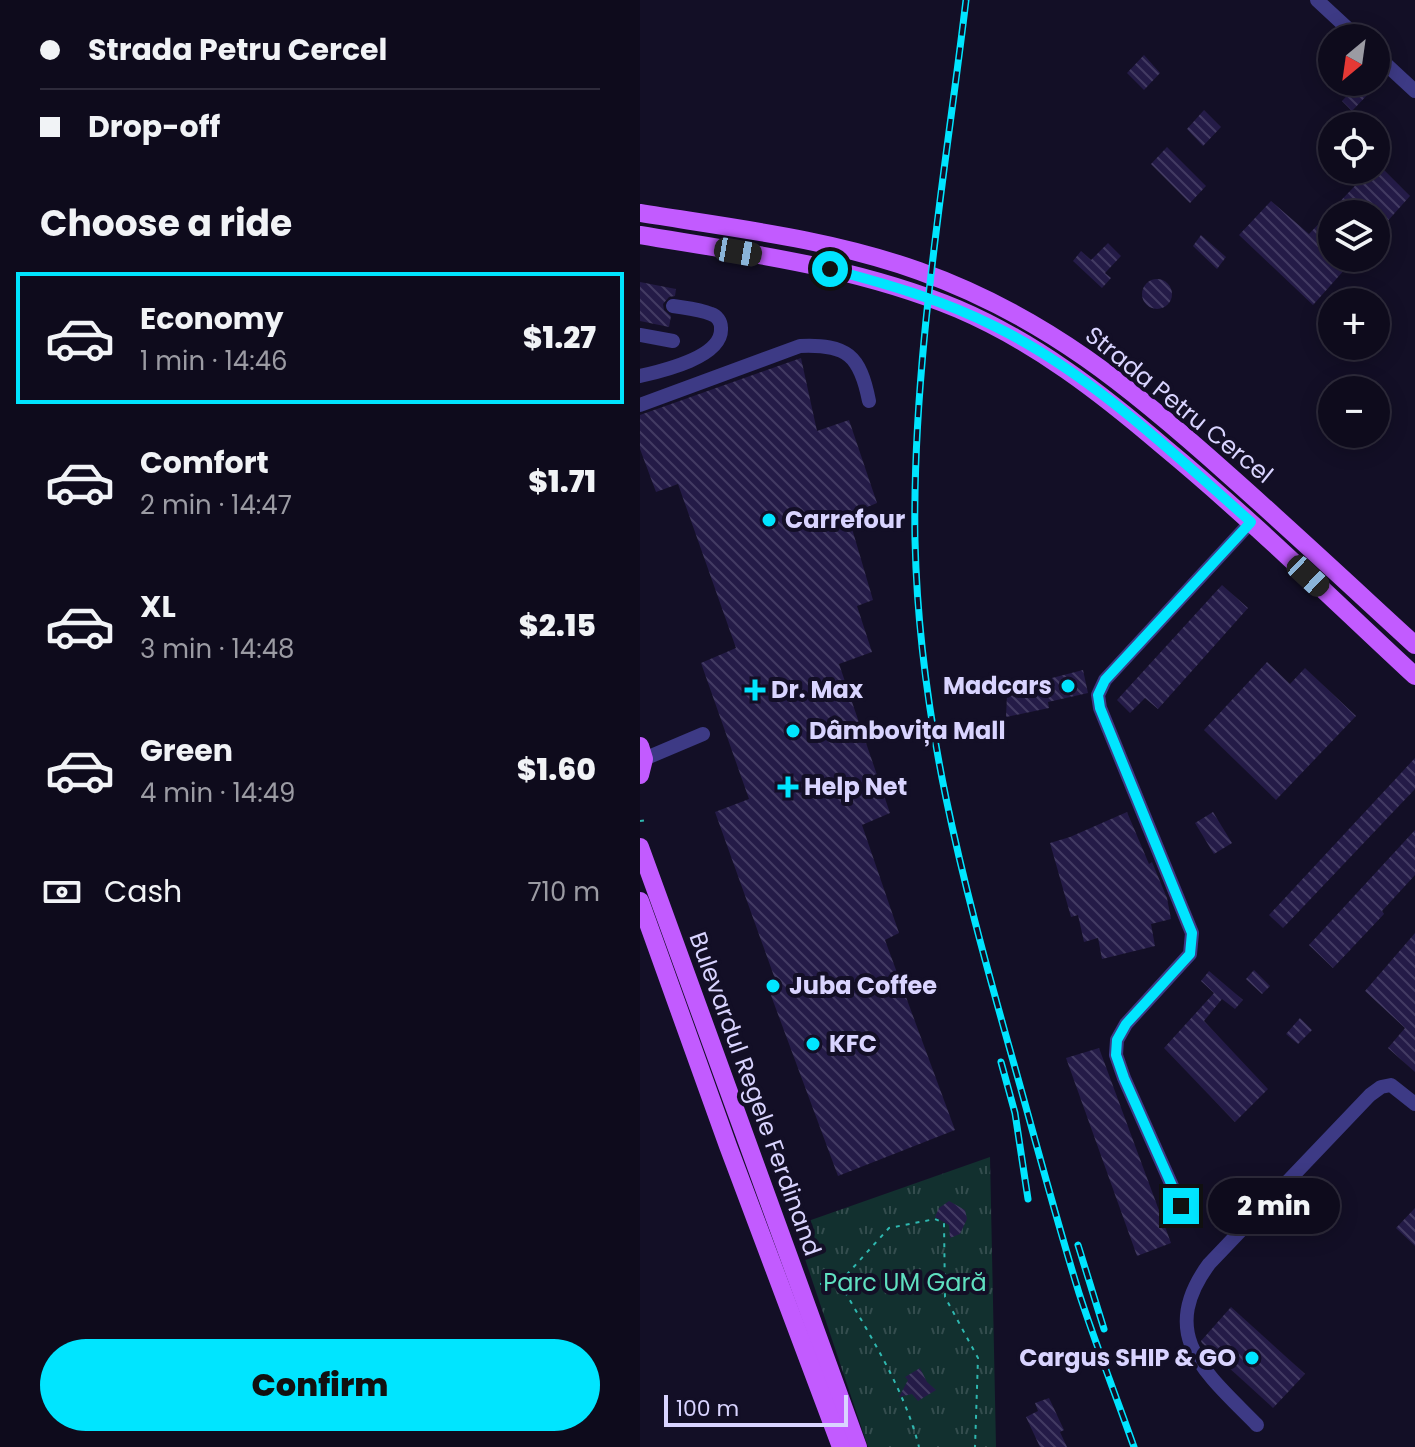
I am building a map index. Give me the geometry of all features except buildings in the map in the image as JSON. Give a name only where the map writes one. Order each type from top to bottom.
[{"type":"main road","name":"Strada Petru Cercel","points":[[640,213],[859,253],[963,288],[1038,324],[1134,393],[1296,535],[1415,645]]},
{"type":"main road","name":"Strada Petru Cercel","points":[[640,235],[830,269],[924,296],[1027,344],[1122,411],[1251,522],[1415,676]]},
{"type":"main road","name":"Bulevardul Regele Ferdinand","points":[[640,847],[858,1447]]},
{"type":"main road","name":"Bulevardul Regele Ferdinand","points":[[640,901],[841,1447]]},
{"type":"lane","points":[[1317,0],[1343,24]]},
{"type":"lane","points":[[1390,68],[1415,91]]},
{"type":"lane","points":[[640,376],[703,355],[716,346],[721,335],[719,319],[711,314],[673,306]]},
{"type":"lane","points":[[640,335],[673,341]]},
{"type":"lane","points":[[640,405],[800,346],[825,345],[840,349],[860,367],[869,401]]},
{"type":"lane","points":[[1181,1206],[1116,1055],[1117,1040],[1126,1024],[1190,954],[1192,933],[1100,708],[1098,695],[1105,680],[1251,522]]},
{"type":"lane","points":[[641,760],[703,734]]},
{"type":"lane","points":[[640,739],[666,749]]},
{"type":"lane","points":[[1257,1425],[1209,1376],[1194,1354],[1186,1322],[1187,1304],[1196,1282],[1209,1264],[1370,1095],[1381,1087],[1391,1085],[1415,1104]]},
{"type":"path","points":[[640,821],[647,820]]},
{"type":"path","points":[[820,1284],[840,1282],[889,1228],[935,1219],[944,1223],[945,1297],[978,1358],[975,1447]]},
{"type":"path","points":[[840,1282],[891,1374],[911,1417],[919,1447]]},
{"type":"green space","name":"Parc UM Gară","points":[[990,1157],[996,1447],[868,1447],[794,1226]]},
{"type":"railway","points":[[966,0],[924,338],[919,406],[915,540],[925,671],[946,798],[992,986],[1079,1293],[1134,1447]]},
{"type":"railway","points":[[1001,1062],[1015,1113],[1028,1199]]},
{"type":"railway","points":[[1078,1245],[1104,1329]]},
{"type":"place","name":"Carrefour","points":[[769,520]]},
{"type":"place","name":"Madcars","points":[[1068,686]]},
{"type":"place","name":"Dr. Max","points":[[755,690]]},
{"type":"place","name":"Dâmbovița Mall","points":[[793,731]]},
{"type":"place","name":"Help Net","points":[[788,787]]},
{"type":"place","name":"Juba Coffee","points":[[773,986]]},
{"type":"place","name":"KFC","points":[[813,1044]]},
{"type":"place","name":"Cargus SHIP & GO","points":[[1252,1358]]},
{"type":"route","points":[[830,269],[924,296],[960,310],[1027,344],[1122,411],[1251,522],[1105,680],[1098,695],[1100,708],[1192,933],[1190,954],[1126,1024],[1117,1040],[1116,1055],[1181,1206]]}]
